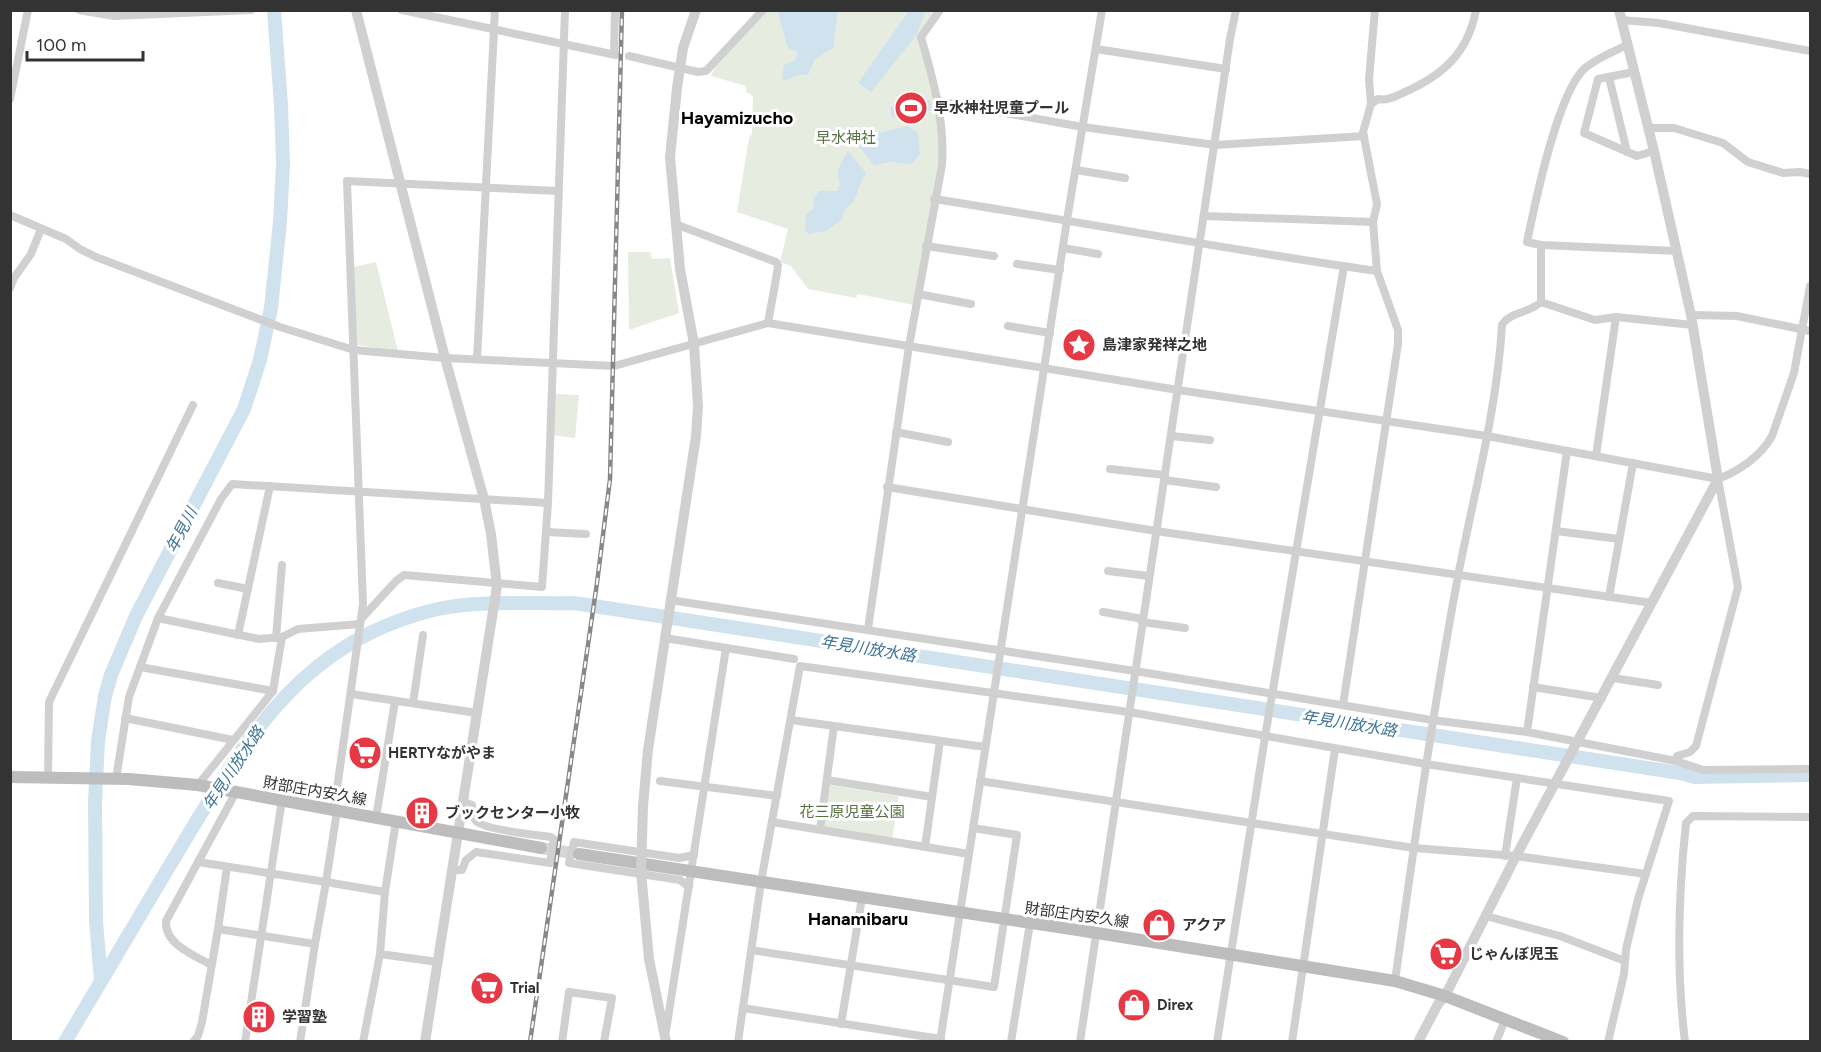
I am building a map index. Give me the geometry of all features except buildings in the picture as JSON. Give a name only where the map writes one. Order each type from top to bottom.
[{"type":"main road","name":"財部庄内安久線","points":[[10,777],[113,779],[202,785],[541,848]]},
{"type":"main road","name":"財部庄内安久線","points":[[579,854],[1304,965],[1395,981],[1445,996],[1563,1041]]},
{"type":"street","points":[[11,97],[28,10]]},
{"type":"street","points":[[79,10],[114,16],[250,11]]},
{"type":"street","points":[[356,10],[445,358],[484,499],[497,584],[425,1041]]},
{"type":"street","points":[[402,10],[615,54],[615,10]]},
{"type":"street","points":[[477,359],[495,10]]},
{"type":"street","points":[[158,618],[259,639],[279,638],[298,629],[361,621],[396,580],[404,575],[542,587],[548,503],[565,10]]},
{"type":"street","points":[[666,1038],[649,959],[641,854],[648,750],[696,436],[698,406],[694,344],[680,269],[670,157],[683,48],[696,10]]},
{"type":"street","points":[[629,56],[680,68],[706,71],[763,10]]},
{"type":"street","points":[[868,629],[909,346],[943,148],[938,101],[921,37],[940,10]]},
{"type":"street","points":[[743,1008],[941,1040],[1067,220],[1102,10]]},
{"type":"street","points":[[1080,1041],[1236,10]]},
{"type":"street","points":[[1343,705],[1398,344],[1398,330],[1377,271],[1372,222],[1377,204],[1363,132],[1371,104],[1369,79],[1375,10]]},
{"type":"street","points":[[1371,104],[1378,99],[1386,100],[1415,87],[1444,70],[1459,53],[1470,34],[1476,10]]},
{"type":"street","points":[[1676,761],[1677,756],[1690,752],[1696,746],[1738,587],[1692,320],[1654,151],[1620,15],[1810,51]]},
{"type":"street","points":[[1627,45],[1598,59],[1584,69],[1567,93],[1550,147],[1527,242],[1541,245],[1677,251]]},
{"type":"street","points":[[1096,49],[1226,69]]},
{"type":"street","points":[[1634,72],[1598,80],[1584,133],[1637,156],[1654,151]]},
{"type":"street","points":[[1609,77],[1627,152]]},
{"type":"street","points":[[938,101],[1083,127],[1215,145],[1364,136]]},
{"type":"street","points":[[1648,128],[1674,128],[1723,143],[1748,162],[1783,173],[1810,174]]},
{"type":"street","points":[[1076,170],[1125,178]]},
{"type":"street","points":[[300,1041],[326,882],[361,621],[347,181],[558,191]]},
{"type":"street","points":[[934,199],[1067,220],[1200,245],[1377,271]]},
{"type":"street","points":[[10,214],[66,239],[96,257],[257,319],[354,350],[445,358],[614,366],[768,323],[1178,390],[1487,436],[1718,479],[1729,475],[1748,462],[1767,444],[1789,390],[1807,331],[1810,286]]},
{"type":"street","points":[[1204,216],[1372,222]]},
{"type":"street","points":[[675,224],[776,262],[777,273],[768,323]]},
{"type":"street","points":[[10,288],[14,278],[31,254],[40,229]]},
{"type":"street","points":[[1395,981],[1432,720],[1458,575],[1487,436],[1502,325],[1509,317],[1536,307],[1541,302],[1541,245]]},
{"type":"street","points":[[926,246],[994,256]]},
{"type":"street","points":[[1063,248],[1098,254]]},
{"type":"street","points":[[1017,264],[1060,270]]},
{"type":"street","points":[[1217,1041],[1344,266]]},
{"type":"street","points":[[918,294],[971,304]]},
{"type":"street","points":[[1541,302],[1595,320],[1616,317],[1692,320],[1737,316],[1807,331]]},
{"type":"street","points":[[1596,456],[1616,317]]},
{"type":"street","points":[[1008,326],[1050,333]]},
{"type":"street","points":[[48,779],[49,702],[193,405]]},
{"type":"street","points":[[896,432],[948,442]]},
{"type":"street","points":[[1171,436],[1210,440]]},
{"type":"street","points":[[1527,732],[1567,451]]},
{"type":"street","points":[[1609,597],[1633,463]]},
{"type":"street","points":[[1110,469],[1216,487]]},
{"type":"street","points":[[1418,1041],[1438,1004],[1445,996],[1486,916],[1511,856],[1557,784],[1718,479]]},
{"type":"street","points":[[113,779],[129,697],[158,618],[228,487],[235,484],[548,503]]},
{"type":"street","points":[[238,635],[270,486]]},
{"type":"street","points":[[888,488],[1156,531],[1652,603]]},
{"type":"street","points":[[1556,531],[1619,539]]},
{"type":"street","points":[[546,532],[586,534]]},
{"type":"street","points":[[202,785],[233,740],[273,691],[279,638],[282,565]]},
{"type":"street","points":[[1108,571],[1149,576]]},
{"type":"street","points":[[218,583],[248,589]]},
{"type":"street","points":[[670,600],[1135,671],[1432,720],[1527,732],[1676,761],[1703,770],[1810,769]]},
{"type":"street","points":[[1103,612],[1185,628]]},
{"type":"street","points":[[413,703],[423,635]]},
{"type":"street","points":[[665,635],[794,659]]},
{"type":"street","points":[[666,1038],[726,648]]},
{"type":"street","points":[[738,1041],[761,882],[800,666],[993,694],[1129,708],[1266,733],[1335,749],[1669,801],[1638,899],[1626,949],[1624,974],[1608,1041]]},
{"type":"street","points":[[140,667],[273,691]]},
{"type":"street","points":[[1613,678],[1658,685]]},
{"type":"street","points":[[1533,687],[1602,698]]},
{"type":"street","points":[[351,694],[477,713]]},
{"type":"street","points":[[376,818],[395,701]]},
{"type":"street","points":[[125,718],[233,740]]},
{"type":"street","points":[[790,720],[985,747]]},
{"type":"street","points":[[820,830],[834,726]]},
{"type":"street","points":[[925,847],[940,741]]},
{"type":"street","points":[[1292,1041],[1335,749]]},
{"type":"street","points":[[1511,856],[1517,778]]},
{"type":"street","points":[[827,780],[932,797]]},
{"type":"street","points":[[660,781],[777,796]]},
{"type":"street","points":[[980,781],[1414,848],[1511,856],[1646,874]]},
{"type":"street","points":[[211,965],[171,940],[166,921],[234,792]]},
{"type":"street","points":[[245,1041],[263,936],[282,800]]},
{"type":"street","points":[[453,870],[462,870],[466,860],[476,852],[550,863],[554,839],[489,827],[479,823],[473,816],[472,805],[464,802]]},
{"type":"street","points":[[1685,1041],[1679,992],[1680,897],[1686,823],[1694,816],[1810,817]]},
{"type":"street","points":[[363,1041],[380,954],[385,892],[396,822]]},
{"type":"street","points":[[772,822],[969,854]]},
{"type":"street","points":[[751,950],[994,987],[1017,835],[973,828]]},
{"type":"street","points":[[689,887],[680,880],[568,863],[574,842],[679,858],[694,855]]},
{"type":"street","points":[[198,862],[385,892]]},
{"type":"street","points":[[193,1041],[198,1036],[202,1022],[227,867]]},
{"type":"street","points":[[842,1024],[862,898]]},
{"type":"street","points":[[1486,916],[1560,936],[1625,961]]},
{"type":"street","points":[[1011,1041],[1030,923]]},
{"type":"street","points":[[218,929],[315,944]]},
{"type":"street","points":[[380,954],[438,962]]},
{"type":"street","points":[[562,1041],[569,992],[612,998],[604,1041]]},
{"type":"street","points":[[1496,1041],[1504,1020]]},
{"type":"green space","name":"早水神社","points":[[766,11],[938,11],[921,32],[932,84],[941,147],[914,305],[858,294],[856,298],[808,289],[791,266],[780,262],[788,229],[737,212],[749,138],[752,134],[753,96],[746,92],[746,86],[711,76],[716,66]]},
{"type":"green space","points":[[628,252],[650,252],[652,259],[670,258],[679,313],[629,330]]},
{"type":"green space","points":[[376,262],[398,351],[357,345],[353,267]]},
{"type":"green space","points":[[554,394],[579,395],[575,438],[552,435]]},
{"type":"green space","name":"花三原児童公園","points":[[830,785],[899,796],[892,840],[823,830]]},
{"type":"water","points":[[780,10],[838,11],[833,48],[815,59],[808,75],[782,80],[784,65],[795,61],[798,52],[788,48],[778,13]]},
{"type":"water","points":[[909,11],[925,11],[917,34],[871,92],[858,83]]},
{"type":"water","name":"早水神社児童プール","points":[[930,100],[932,110],[892,117],[890,107]]},
{"type":"water","points":[[908,126],[918,133],[920,154],[912,164],[891,162],[874,165],[857,144],[870,135]]},
{"type":"water","points":[[848,151],[866,173],[855,199],[845,210],[842,219],[826,231],[808,234],[805,230],[806,215],[814,208],[813,203],[819,191],[837,191],[840,185],[839,170]]},
{"type":"waterway","name":"年見川","points":[[101,981],[96,921],[95,802],[98,741],[105,696],[111,675],[136,616],[244,409],[260,360],[271,308],[280,222],[283,164],[274,10]]},
{"type":"waterway","name":"年見川放水路","points":[[65,1042],[219,784],[275,708],[307,675],[344,648],[387,625],[454,606],[488,603],[574,603],[1695,777],[1810,775]]},
{"type":"tunnel","points":[[541,848],[579,854]]},
{"type":"railway","points":[[530,1042],[610,479],[622,10]]},
{"type":"place","name":"早水神社児童プール","points":[[911,108]]},
{"type":"place","name":"島津家発祥之地","points":[[1079,345]]},
{"type":"place","name":"HERTYながやま","points":[[365,753]]},
{"type":"place","name":"ブックセンター小牧","points":[[422,813]]},
{"type":"place","name":"アクア","points":[[1159,925]]},
{"type":"place","name":"じゃんぼ児玉","points":[[1446,954]]},
{"type":"place","name":"Trial","points":[[487,988]]},
{"type":"place","name":"Direx","points":[[1134,1005]]},
{"type":"place","name":"学習塾","points":[[259,1017]]},
{"type":"district","name":"Hayamizucho","points":[[737,118]]},
{"type":"district","name":"Hanamibaru","points":[[858,919]]}]
